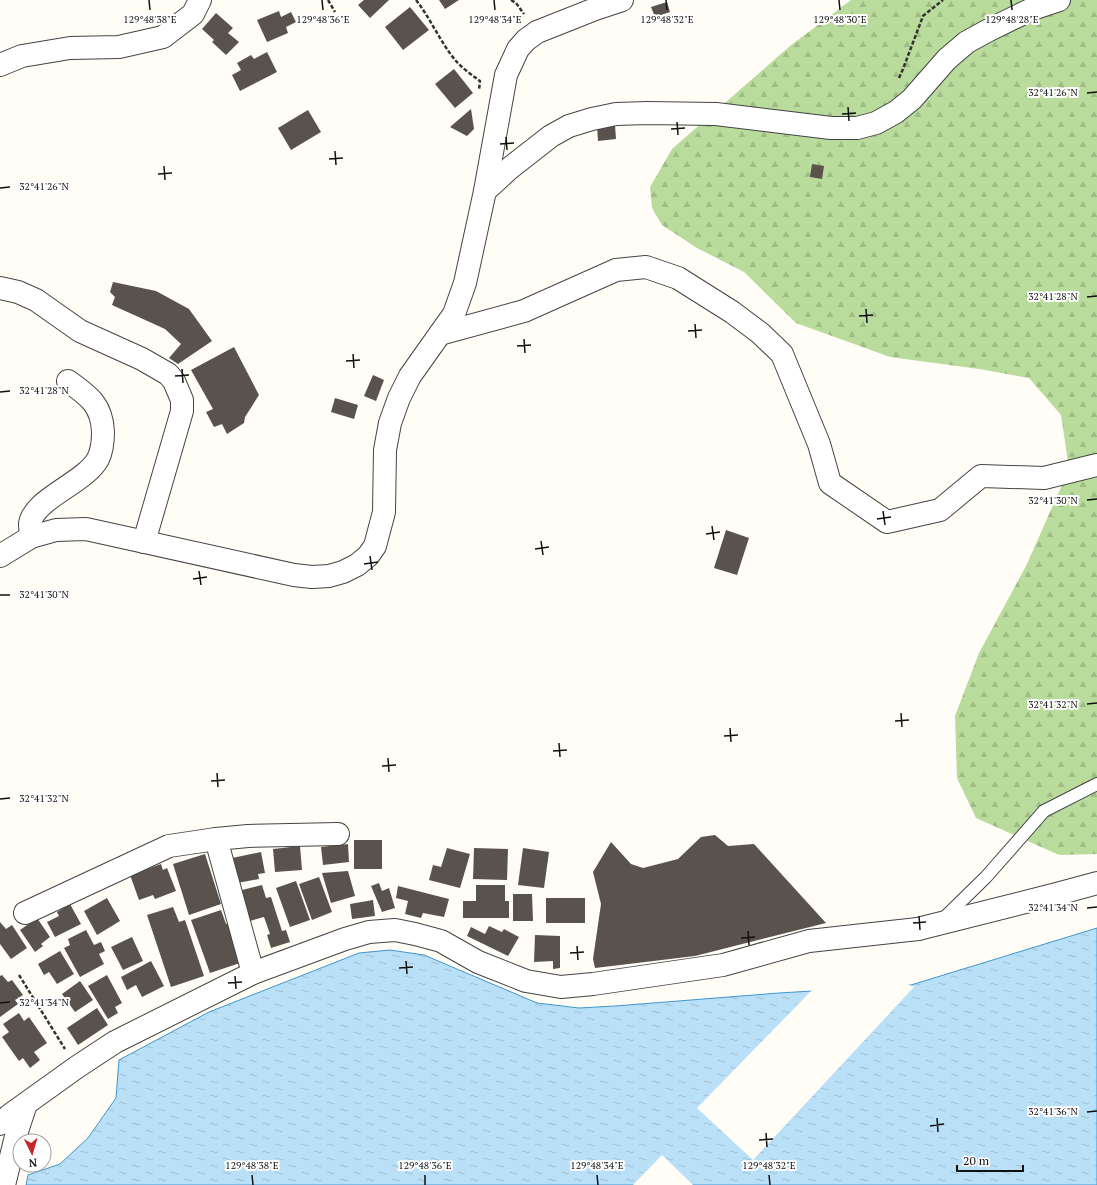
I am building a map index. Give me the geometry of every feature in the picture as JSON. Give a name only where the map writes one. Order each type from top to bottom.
[{"type":"street","points":[[0,65],[22,56],[70,48],[119,47],[163,37],[193,14],[200,0]]},
{"type":"street","points":[[0,556],[31,537],[56,530],[86,529],[312,578],[329,576],[343,572],[358,565],[368,556],[375,546],[384,512],[385,450],[390,423],[399,398],[410,376],[454,314],[465,283],[506,75],[518,49],[526,40],[537,32],[622,0]]},
{"type":"street","points":[[484,191],[510,168],[551,136],[569,126],[616,114],[716,114],[831,128],[857,128],[876,123],[896,112],[912,99],[947,59],[967,42],[1032,9],[1059,0]]},
{"type":"street","points":[[440,334],[524,310],[616,270],[646,267],[678,278],[732,312],[760,333],[782,354],[819,444],[830,483],[887,522],[940,510],[981,476],[1044,478],[1097,465]]},
{"type":"street","points":[[0,288],[18,292],[36,300],[80,331],[142,359],[168,374],[174,381],[182,400],[182,411],[144,542]]},
{"type":"street","points":[[31,537],[30,524],[34,514],[43,504],[89,470],[97,460],[101,450],[103,440],[102,427],[101,417],[97,406],[88,395],[68,381]]},
{"type":"street","points":[[25,913],[169,846],[248,836],[338,834]]},
{"type":"street","points":[[216,839],[253,973]]},
{"type":"street","points":[[0,1124],[10,1115],[77,1067],[115,1042],[253,973],[351,937],[370,932],[395,930],[415,934],[441,942],[478,962],[526,981],[561,988],[723,965],[809,941],[928,927],[1097,883]]},
{"type":"street","points":[[4,1185],[18,1128],[26,1104]]},
{"type":"lane","points":[[928,927],[986,877],[1044,811],[1097,784]]},
{"type":"path","points":[[328,0],[335,12]]},
{"type":"path","points":[[416,0],[456,62],[480,81],[479,96]]},
{"type":"path","points":[[898,80],[922,16],[943,0]]},
{"type":"path","points":[[19,975],[77,1067]]},
{"type":"green space","points":[[851,0],[1097,0],[1097,854],[1059,855],[976,818],[957,778],[955,716],[979,653],[1027,564],[1069,469],[1061,415],[1029,378],[979,369],[890,357],[796,323],[744,272],[697,248],[662,225],[652,208],[650,187],[672,149],[790,46]]},
{"type":"water","points":[[1097,928],[1097,1185],[26,1185],[28,1175],[34,1173],[52,1173],[52,1167],[60,1164],[88,1138],[116,1098],[119,1060],[209,1012],[359,953],[390,950],[424,955],[537,1003],[579,1008],[911,985]]},
{"type":"pier","points":[[905,983],[914,987],[753,1160],[697,1108],[814,988]]},
{"type":"pier","points":[[662,1155],[693,1185],[633,1185]]},
{"type":"building","points":[[364,0],[389,0],[370,18],[358,5]]},
{"type":"building","points":[[439,0],[459,0],[445,9]]},
{"type":"building","points":[[667,2],[670,12],[655,17],[651,7]]},
{"type":"building","points":[[410,7],[429,30],[403,50],[385,27]]},
{"type":"building","points":[[279,11],[281,17],[291,12],[296,22],[286,27],[288,33],[267,42],[257,20]]},
{"type":"building","points":[[216,13],[233,28],[228,33],[239,42],[226,55],[212,42],[214,40],[202,29]]},
{"type":"building","points":[[267,52],[277,72],[240,91],[232,75],[241,70],[237,63],[251,55],[254,59]]},
{"type":"building","points":[[454,69],[473,93],[455,108],[435,84]]},
{"type":"building","points":[[471,109],[474,129],[467,136],[450,127]]},
{"type":"building","points":[[308,110],[321,132],[291,150],[278,128]]},
{"type":"building","points":[[615,125],[616,139],[598,141],[597,126]]},
{"type":"building","points":[[812,164],[824,166],[822,179],[810,177]]},
{"type":"building","points":[[113,282],[156,291],[189,309],[212,341],[178,364],[169,358],[181,344],[165,329],[112,305],[115,297],[110,292]]},
{"type":"building","points":[[234,347],[259,395],[245,417],[244,423],[227,434],[222,424],[214,427],[206,412],[213,409],[191,370]]},
{"type":"building","points":[[373,375],[384,380],[376,401],[364,396]]},
{"type":"building","points":[[335,398],[358,405],[354,419],[331,412]]},
{"type":"building","points":[[726,530],[749,538],[737,575],[714,568]]},
{"type":"building","points":[[715,835],[728,846],[754,844],[826,923],[695,956],[595,968],[593,959],[601,904],[593,872],[611,842],[631,864],[643,868],[678,859],[701,837]]},
{"type":"building","points":[[354,840],[382,840],[382,869],[354,869]]},
{"type":"building","points":[[348,844],[349,862],[323,865],[321,847]]},
{"type":"building","points":[[300,846],[302,870],[275,872],[273,849]]},
{"type":"building","points":[[447,848],[470,854],[460,888],[429,880],[433,865],[441,867]]},
{"type":"building","points":[[474,848],[508,849],[507,880],[473,879]]},
{"type":"building","points":[[523,848],[549,852],[544,888],[518,885]]},
{"type":"building","points":[[261,852],[265,873],[258,874],[259,879],[237,883],[232,858]]},
{"type":"building","points":[[205,854],[221,904],[189,915],[173,864]]},
{"type":"building","points":[[161,864],[163,870],[167,868],[176,891],[155,899],[153,895],[139,900],[130,875]]},
{"type":"building","points":[[348,871],[355,896],[331,903],[322,873]]},
{"type":"building","points":[[319,877],[332,912],[312,920],[299,884]]},
{"type":"building","points":[[296,881],[310,920],[290,927],[276,888]]},
{"type":"building","points":[[379,883],[382,891],[389,888],[395,908],[382,912],[371,886]]},
{"type":"building","points":[[262,885],[266,898],[271,897],[282,931],[286,930],[290,942],[271,948],[267,935],[270,934],[264,917],[250,921],[242,890]]},
{"type":"building","points":[[476,885],[505,885],[505,901],[509,901],[509,918],[463,918],[463,901],[476,901]]},
{"type":"building","points":[[398,886],[449,899],[444,917],[423,913],[421,918],[405,914],[408,901],[396,898]]},
{"type":"building","points":[[513,894],[532,894],[533,921],[513,921]]},
{"type":"building","points":[[107,898],[120,921],[97,935],[84,911]]},
{"type":"building","points":[[546,898],[585,898],[585,923],[546,923]]},
{"type":"building","points":[[373,900],[375,916],[352,919],[350,904]]},
{"type":"building","points":[[70,904],[81,924],[55,937],[47,922],[59,916],[57,912]]},
{"type":"building","points":[[173,907],[179,922],[185,920],[204,976],[171,987],[147,915]]},
{"type":"building","points":[[221,910],[226,924],[232,922],[237,941],[233,942],[240,963],[210,973],[191,920]]},
{"type":"building","points":[[37,918],[50,937],[41,944],[43,946],[35,952],[20,930]]},
{"type":"building","points":[[0,922],[6,929],[12,925],[27,948],[11,959],[0,944]]},
{"type":"building","points":[[489,926],[502,932],[504,929],[519,937],[508,956],[467,936],[471,927],[485,934]]},
{"type":"building","points":[[86,930],[94,945],[101,942],[105,951],[99,954],[104,964],[80,977],[64,948],[70,945],[68,939]]},
{"type":"building","points":[[535,935],[560,936],[560,968],[553,969],[553,961],[534,962]]},
{"type":"building","points":[[132,937],[143,961],[123,970],[111,947]]},
{"type":"building","points":[[60,951],[74,974],[57,984],[49,972],[44,975],[38,964]]},
{"type":"building","points":[[151,961],[164,986],[142,997],[136,985],[127,990],[121,977]]},
{"type":"building","points":[[2,975],[8,982],[12,980],[23,995],[15,1000],[18,1004],[0,1017],[0,976]]},
{"type":"building","points":[[107,975],[122,1003],[115,1007],[118,1013],[108,1019],[88,986]]},
{"type":"building","points":[[80,981],[93,1000],[75,1012],[62,994]]},
{"type":"building","points":[[97,1008],[108,1025],[78,1045],[67,1028]]},
{"type":"building","points":[[19,1013],[24,1021],[29,1017],[47,1043],[34,1052],[40,1060],[30,1068],[23,1058],[19,1061],[2,1037],[9,1032],[3,1024]]}]
